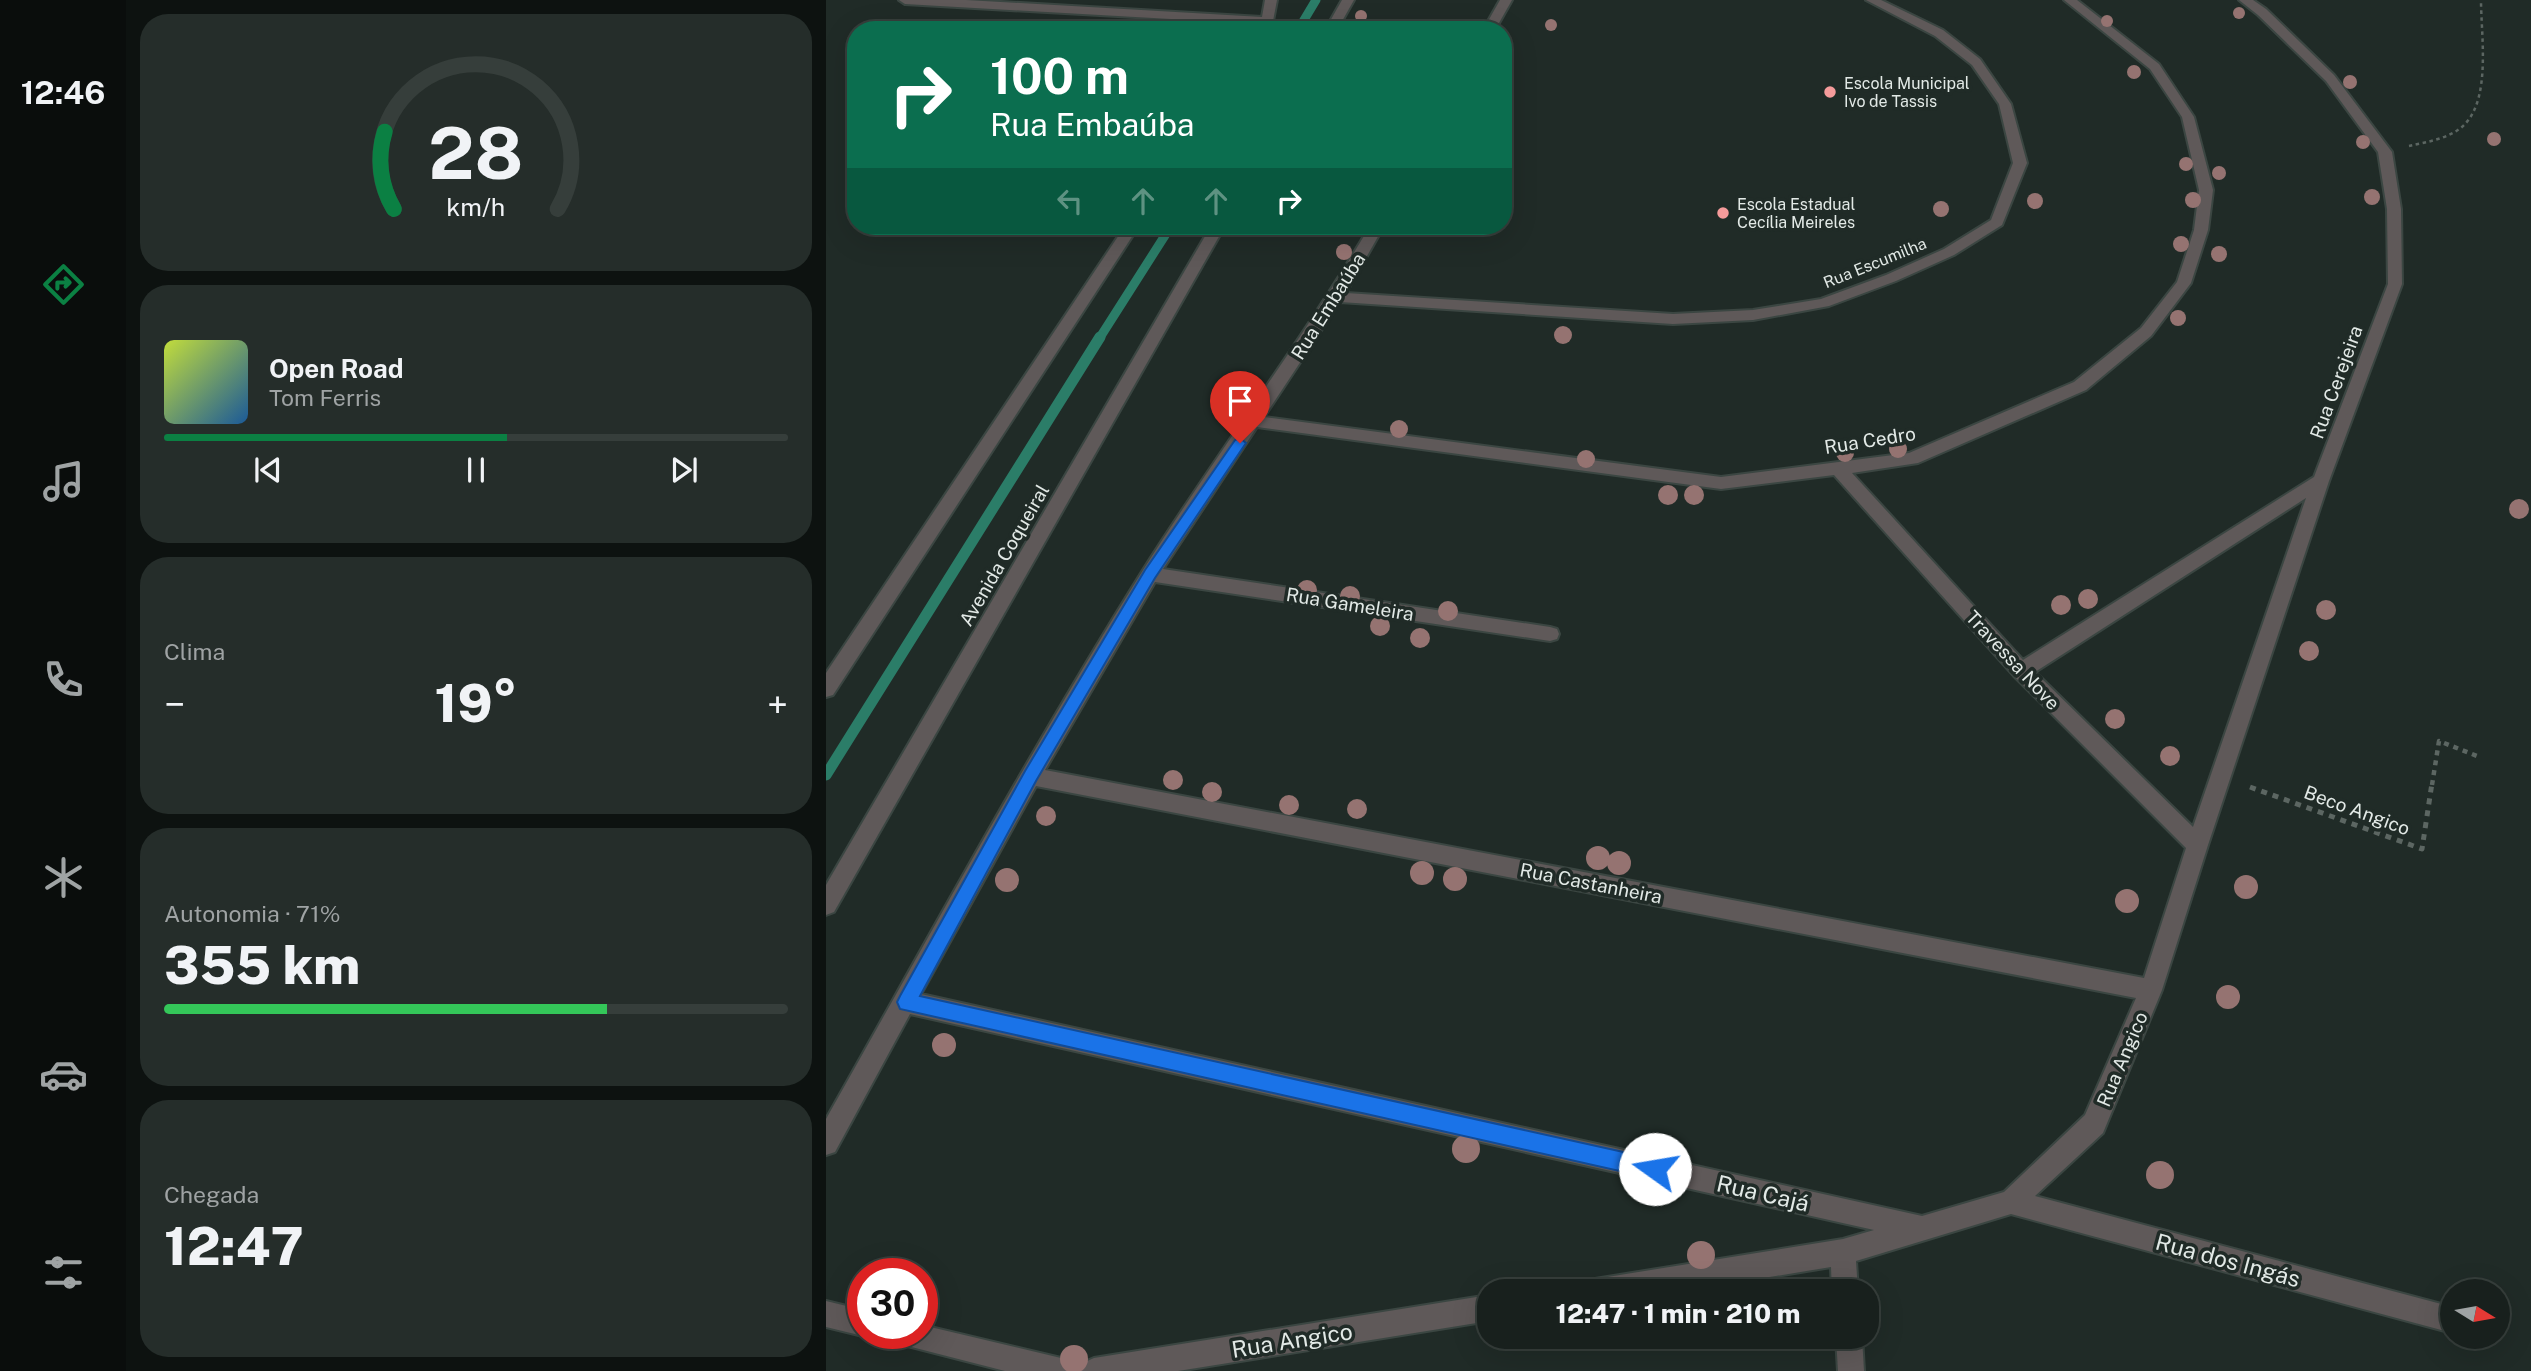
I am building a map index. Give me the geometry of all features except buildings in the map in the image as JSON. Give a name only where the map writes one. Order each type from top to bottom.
[{"type":"street","points":[[905,0],[1207,21]]},
{"type":"street","points":[[1265,21],[1271,0]]},
{"type":"street","points":[[1336,21],[1348,0]]},
{"type":"street","points":[[1494,21],[1506,0]]},
{"type":"street","name":"Rua Escumilha","points":[[1336,297],[1673,319],[1753,315],[1824,303],[1891,278],[1949,252],[1997,222],[2020,163],[2005,104],[1976,62],[1939,33],[1872,0]]},
{"type":"street","name":"Rua Cedro","points":[[1254,421],[1721,483],[1912,458],[2080,386],[2146,332],[2184,283],[2201,230],[2206,190],[2188,117],[2155,67],[2070,0]]},
{"type":"street","name":"Rua Cerejeira","points":[[2245,0],[2262,12],[2330,78],[2385,152],[2394,209],[2395,284],[2321,481]]},
{"type":"street","points":[[826,689],[1126,235]]},
{"type":"street","name":"Avenida Coqueiral","points":[[826,905],[1213,235]]},
{"type":"street","name":"Rua Embaúba","points":[[826,1143],[1031,776],[1150,574],[1336,297],[1372,235]]},
{"type":"street","name":"Travessa Nove","points":[[1838,468],[2021,671],[2197,845]]},
{"type":"street","points":[[2021,671],[2321,481]]},
{"type":"street","name":"Rua Angico","points":[[1676,1279],[1843,1252],[2011,1202],[2094,1124],[2151,990],[2220,775],[2321,481]]},
{"type":"street","name":"Rua Gameleira","points":[[1150,574],[1550,634]]},
{"type":"street","name":"Rua Castanheira","points":[[1031,776],[2151,990]]},
{"type":"street","name":"Rua Cajá","points":[[906,1002],[1922,1229]]},
{"type":"street","name":"Rua dos Ingás","points":[[2011,1202],[2440,1317]]},
{"type":"street","points":[[1843,1252],[1844,1279]]},
{"type":"street","name":"Rua Angico","points":[[1094,1371],[1477,1310]]},
{"type":"street","points":[[826,1314],[847,1319]]},
{"type":"street","points":[[938,1342],[1061,1371]]},
{"type":"street","points":[[1850,1349],[1851,1371]]},
{"type":"path","points":[[2385,152],[2433,140],[2466,124],[2482,80],[2481,0]]},
{"type":"path","name":"Beco Angico","points":[[2220,775],[2421,849],[2439,741],[2477,756]]},
{"type":"waterway","points":[[1303,21],[1316,0]]},
{"type":"waterway","points":[[1099,339],[1165,235]]},
{"type":"waterway","points":[[826,775],[1100,337]]},
{"type":"place","name":"Escola Municipal Ivo de Tassis","points":[[1830,92]]},
{"type":"place","name":"Escola Estadual Cecília Meireles","points":[[1723,213]]},
{"type":"route","points":[[1240,443],[1150,574],[1031,776],[906,1002],[1655,1169]]}]
